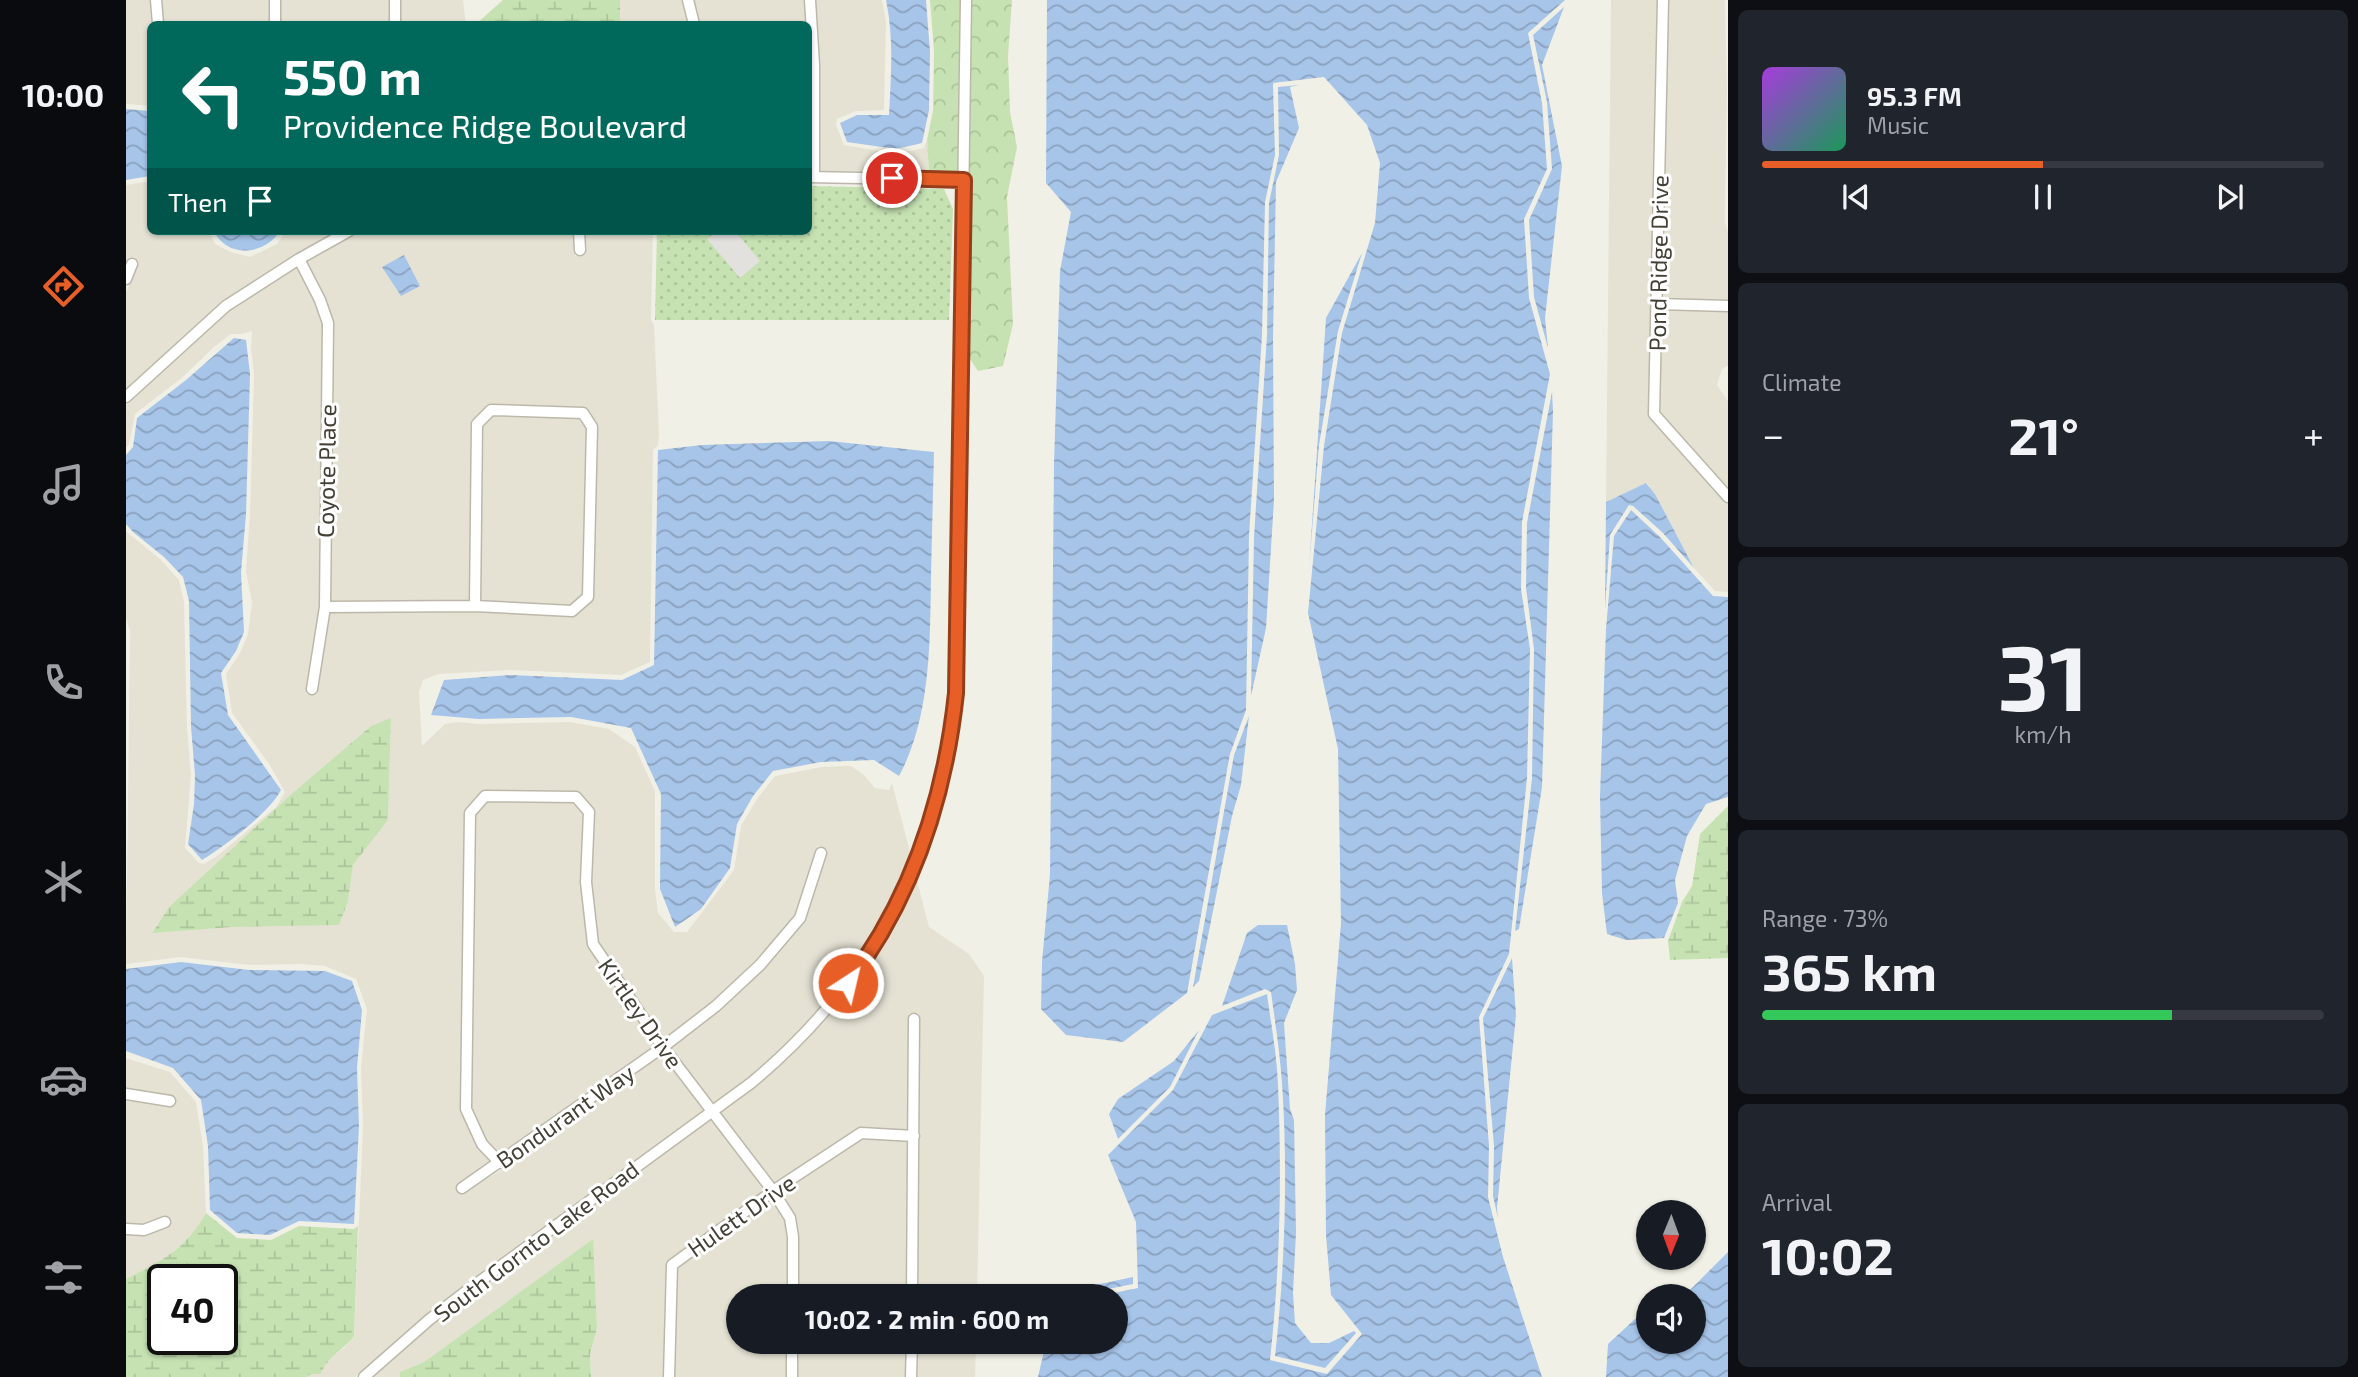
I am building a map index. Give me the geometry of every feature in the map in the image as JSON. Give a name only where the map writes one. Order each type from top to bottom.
[{"type":"street","points":[[156,0],[158,21]]},
{"type":"street","points":[[275,0],[275,21]]},
{"type":"street","points":[[395,0],[395,21]]},
{"type":"street","points":[[688,0],[693,21]]},
{"type":"street","points":[[810,0],[810,21]]},
{"type":"street","name":"South Gornto Lake Road","points":[[364,1377],[439,1312],[785,1055],[825,1012],[858,970],[880,938],[908,883],[922,846],[944,766],[956,693],[966,0]]},
{"type":"street","name":"Pond Ridge Drive","points":[[1663,0],[1654,414],[1728,497]]},
{"type":"street","points":[[812,177],[964,180]]},
{"type":"street","points":[[126,397],[226,306],[342,235]]},
{"type":"street","points":[[579,235],[580,250]]},
{"type":"street","name":"Coyote Place","points":[[299,259],[320,300],[328,323],[325,607],[312,689]]},
{"type":"street","points":[[126,279],[132,264]]},
{"type":"street","points":[[1658,304],[1728,306]]},
{"type":"street","points":[[325,607],[475,606],[572,611],[588,597],[592,427],[583,413],[491,410],[477,424],[475,606]]},
{"type":"street","name":"Kirtley Drive","points":[[500,1163],[482,1144],[466,1109],[471,813],[485,796],[576,797],[589,812],[586,882],[593,944],[663,1047],[773,1191],[790,1218],[793,1237],[793,1284]]},
{"type":"street","name":"Bondurant Way","points":[[463,1188],[663,1047],[716,1006],[760,965],[800,918],[821,853]]},
{"type":"street","points":[[912,1284],[914,1019]]},
{"type":"street","points":[[126,1094],[170,1101]]},
{"type":"street","name":"Hulett Drive","points":[[669,1377],[672,1265],[773,1191],[861,1133],[914,1136]]},
{"type":"street","points":[[126,1228],[144,1230],[165,1222]]},
{"type":"street","points":[[792,1354],[792,1377]]},
{"type":"street","points":[[911,1377],[912,1354]]},
{"type":"shaded area","points":[[126,0],[151,0],[151,21],[147,21],[147,106],[126,104]]},
{"type":"shaded area","points":[[161,0],[270,0],[269,21],[163,21]]},
{"type":"shaded area","points":[[280,0],[390,0],[389,21],[280,21]]},
{"type":"shaded area","points":[[401,0],[463,0],[466,21],[400,21]]},
{"type":"shaded area","points":[[620,0],[682,0],[687,21],[620,21]]},
{"type":"shaded area","points":[[693,0],[804,0],[806,21],[698,21]]},
{"type":"shaded area","points":[[815,0],[882,0],[886,22],[884,110],[856,111],[837,119],[836,125],[844,145],[896,154],[924,148],[927,140],[929,173],[819,171],[819,59]]},
{"type":"shaded area","points":[[1611,0],[1725,0],[1728,366],[1722,369],[1717,385],[1728,401],[1728,592],[1715,591],[1694,568],[1647,483],[1606,502]]},
{"type":"shaded area","points":[[147,182],[147,235],[211,235],[215,244],[250,257],[277,244],[283,235],[330,235],[223,301],[126,390],[126,292],[139,262],[130,257],[126,266],[126,185]]},
{"type":"shaded area","points":[[353,235],[574,235],[575,256],[585,255],[585,235],[653,235],[651,320],[654,325],[659,434],[658,445],[653,450],[650,662],[621,675],[511,670],[439,674],[423,680],[419,692],[422,746],[445,724],[570,722],[609,729],[635,747],[655,791],[655,889],[658,913],[674,932],[687,932],[734,870],[741,826],[775,776],[821,767],[851,766],[864,775],[875,788],[889,790],[892,783],[912,859],[904,880],[875,934],[835,991],[782,1050],[714,1103],[671,1048],[763,970],[804,922],[828,850],[818,846],[795,914],[756,961],[713,1001],[664,1039],[598,941],[592,882],[593,808],[576,791],[481,792],[467,809],[461,1111],[477,1147],[491,1162],[456,1186],[460,1195],[501,1170],[662,1055],[705,1109],[430,1311],[355,1377],[307,1377],[321,1374],[328,1359],[344,1348],[354,1336],[363,1127],[361,1068],[367,1009],[356,979],[325,966],[301,964],[249,965],[181,957],[126,964],[130,630],[126,618],[126,531],[161,560],[179,580],[184,602],[191,775],[185,848],[199,863],[204,864],[276,807],[285,792],[269,764],[232,713],[226,674],[240,653],[248,634],[252,602],[246,571],[254,374],[252,331],[231,334],[184,376],[135,414],[126,448],[126,405],[229,311],[297,267],[316,302],[322,324],[320,606],[306,694],[316,695],[329,612],[475,612],[572,617],[591,602],[596,424],[588,410],[583,407],[491,404],[472,424],[470,600],[330,601],[333,323],[325,297],[306,261]],"holes":[[[391,718],[388,820],[353,865],[348,901],[232,927],[152,932],[169,907],[288,797],[371,726]]]},
{"type":"shaded area","points":[[712,235],[738,235],[760,261],[740,278],[707,239]]},
{"type":"shaded area","points":[[493,416],[581,419],[587,429],[583,594],[571,605],[480,601],[483,427]]},
{"type":"shaded area","points":[[487,802],[574,803],[584,814],[589,947],[656,1046],[501,1155],[486,1140],[471,1107],[476,815]]},
{"type":"shaded area","points":[[916,877],[929,927],[969,954],[984,976],[977,1284],[917,1284],[919,1013],[909,1013],[908,1130],[858,1128],[774,1183],[720,1112],[788,1059],[843,999],[884,941]]},
{"type":"shaded area","points":[[126,1058],[170,1072],[196,1102],[203,1146],[206,1213],[193,1235],[163,1260],[147,1264],[147,1268],[126,1279]]},
{"type":"shaded area","points":[[712,1118],[765,1190],[669,1260],[664,1377],[591,1377],[590,1354],[597,1328],[592,1240],[424,1362],[400,1372],[400,1377],[373,1377],[433,1324]]},
{"type":"shaded area","points":[[862,1139],[908,1141],[907,1284],[798,1284],[798,1237],[795,1217],[781,1193]]},
{"type":"shaded area","points":[[772,1199],[785,1220],[788,1237],[788,1284],[726,1284],[726,1354],[787,1354],[787,1377],[674,1377],[677,1268]]},
{"type":"shaded area","points":[[798,1354],[906,1354],[906,1377],[797,1377]]},
{"type":"shaded area","points":[[917,1354],[976,1354],[975,1377],[916,1377]]},
{"type":"green space","points":[[503,0],[620,0],[620,21],[479,21]]},
{"type":"green space","points":[[930,0],[961,0],[959,174],[929,173],[927,140],[933,111],[934,52]]},
{"type":"green space","points":[[971,0],[1012,0],[1008,56],[1010,112],[1017,147],[1007,197],[1013,324],[1003,366],[978,371],[966,353]]},
{"type":"green space","points":[[812,186],[944,189],[953,209],[949,320],[655,320],[657,235],[812,235]]},
{"type":"green space","points":[[391,718],[388,820],[353,865],[348,901],[339,925],[232,927],[152,933],[169,907],[288,797],[371,726]]},
{"type":"green space","points":[[1728,806],[1728,958],[1670,960],[1668,941],[1682,902],[1692,886],[1700,834]]},
{"type":"green space","points":[[206,1213],[237,1238],[271,1240],[299,1226],[354,1229],[358,1226],[354,1336],[328,1362],[321,1374],[307,1377],[126,1377],[126,1279],[147,1268],[147,1355],[238,1355],[238,1264],[154,1264],[172,1253],[190,1236]]},
{"type":"green space","points":[[593,1239],[597,1328],[590,1354],[591,1377],[400,1377],[400,1372],[424,1362]]},
{"type":"water","points":[[886,0],[926,0],[930,52],[929,110],[922,143],[896,149],[847,142],[840,123],[857,115],[889,115],[891,43]]},
{"type":"water","points":[[1047,0],[1565,0],[1528,33],[1542,103],[1547,169],[1524,219],[1529,298],[1550,374],[1522,522],[1521,589],[1530,649],[1527,778],[1509,954],[1479,1017],[1489,1146],[1488,1197],[1503,1257],[1542,1377],[1038,1377],[1043,1354],[1128,1354],[1128,1290],[1138,1288],[1136,1222],[1108,1155],[1173,1090],[1212,1015],[1267,994],[1277,1074],[1280,1154],[1278,1257],[1270,1360],[1327,1374],[1362,1334],[1331,1295],[1326,1235],[1325,1115],[1341,923],[1338,749],[1308,613],[1324,446],[1342,333],[1375,223],[1380,163],[1367,125],[1324,77],[1273,83],[1275,155],[1265,202],[1262,335],[1249,536],[1246,710],[1230,754],[1187,993],[1123,1042],[1066,1035],[1041,1009],[1042,962],[1050,874],[1054,464],[1060,271],[1071,212],[1046,183]]},
{"type":"water","points":[[1564,7],[1542,65],[1562,166],[1545,318],[1548,348],[1534,297],[1529,220],[1552,169],[1547,102],[1533,35]]},
{"type":"water","points":[[1299,85],[1290,87],[1299,128],[1276,182],[1274,500],[1266,628],[1251,696],[1254,537],[1267,335],[1269,203],[1279,155],[1278,87]]},
{"type":"water","points":[[126,109],[147,111],[147,176],[126,180]]},
{"type":"water","points":[[217,235],[276,235],[265,245],[246,250],[237,250]]},
{"type":"water","points":[[1362,253],[1338,331],[1319,445],[1309,568],[1326,318]]},
{"type":"water","points":[[404,255],[420,286],[401,296],[382,267]]},
{"type":"water","points":[[234,338],[246,340],[250,374],[246,514],[241,572],[244,632],[236,651],[221,673],[228,715],[281,790],[257,819],[202,860],[188,844],[195,775],[191,727],[189,601],[183,577],[126,524],[126,455],[133,447],[137,418]]},
{"type":"water","points":[[1552,392],[1542,787],[1519,929],[1515,931],[1532,778],[1534,649],[1526,588],[1527,523]]},
{"type":"water","points":[[829,441],[934,452],[927,679],[910,753],[899,776],[874,760],[821,762],[773,771],[753,796],[737,824],[730,868],[701,909],[675,927],[660,889],[661,794],[631,728],[571,717],[479,719],[431,715],[444,680],[511,675],[622,680],[654,665],[658,450],[702,445]]},
{"type":"water","points":[[1646,483],[1655,494],[1694,568],[1663,533],[1629,505],[1610,535],[1605,609],[1606,502]]},
{"type":"water","points":[[1631,510],[1660,537],[1713,596],[1728,597],[1728,797],[1706,804],[1687,836],[1675,880],[1678,903],[1664,938],[1626,940],[1607,934],[1602,893],[1600,796],[1606,629],[1614,536]]},
{"type":"water","points":[[1249,716],[1241,785],[1232,816],[1199,981],[1193,987],[1234,755]]},
{"type":"water","points":[[1258,925],[1287,925],[1295,964],[1297,990],[1284,1023],[1290,1109],[1294,1120],[1295,1323],[1311,1343],[1329,1343],[1354,1331],[1356,1333],[1325,1368],[1275,1356],[1283,1254],[1285,1150],[1281,1072],[1271,992],[1265,989],[1222,1006],[1247,933]]},
{"type":"water","points":[[1512,958],[1516,1015],[1498,1218],[1493,1196],[1494,1146],[1483,1018]]},
{"type":"water","points":[[181,962],[249,970],[325,971],[352,981],[362,1010],[357,1068],[359,1126],[354,1224],[299,1221],[270,1235],[237,1233],[210,1210],[208,1146],[201,1100],[173,1068],[126,1051],[126,969]]},
{"type":"water","points":[[1199,1030],[1170,1087],[1118,1139],[1109,1114],[1118,1099],[1174,1061]]},
{"type":"water","points":[[1728,1252],[1728,1377],[1606,1377],[1608,1344],[1636,1319],[1636,1354],[1706,1354],[1706,1284],[1696,1284]]},
{"type":"water","points":[[1133,1277],[1133,1284],[1100,1284]]},
{"type":"route","points":[[848,983],[893,915],[922,846],[947,755],[956,693],[964,180],[892,178]]}]
